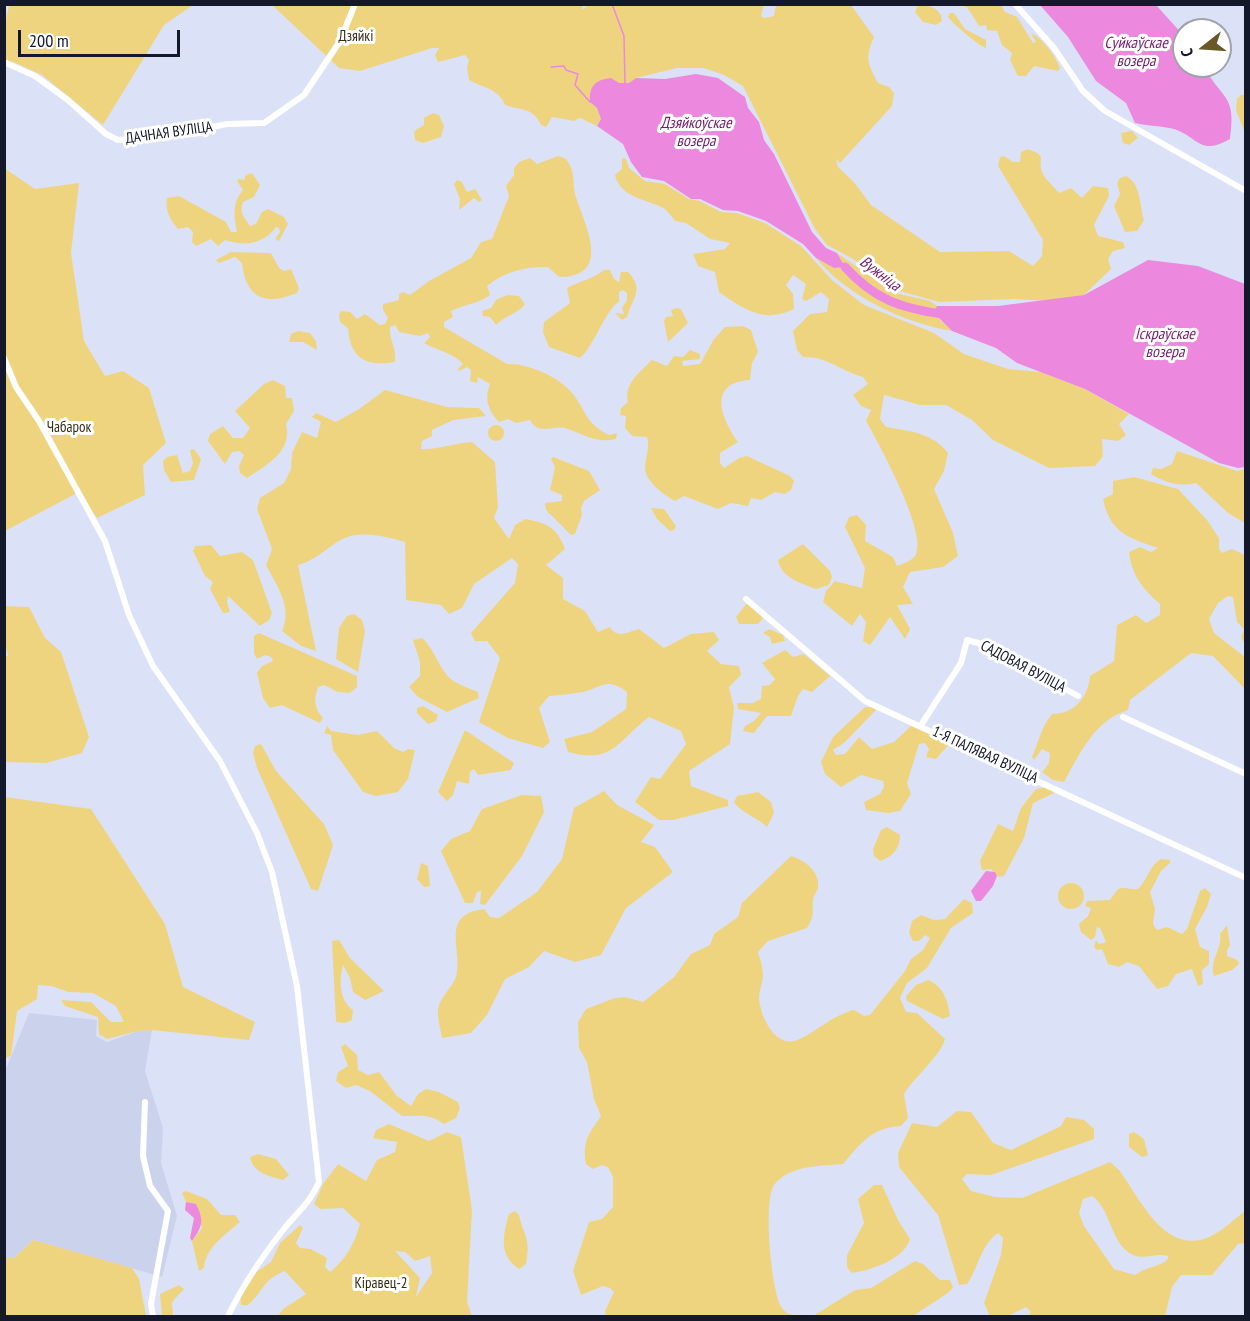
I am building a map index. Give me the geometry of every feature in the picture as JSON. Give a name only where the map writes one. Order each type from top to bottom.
[{"type":"street","name":"ДАЧНАЯ ВУЛІЦА","points":[[5,62],[35,76],[68,100],[106,134],[118,140],[178,134],[227,124],[264,123],[304,95],[330,58],[355,4]]},
{"type":"street","points":[[1015,4],[1054,48],[1083,91],[1105,111],[1245,191]]},
{"type":"street","points":[[4,358],[16,387],[45,431],[105,541],[129,615],[153,666],[220,761],[257,833],[272,872],[297,986],[319,1182],[303,1209],[285,1227],[245,1281],[228,1317]]},
{"type":"street","name":"1-Я ПАЛЯВАЯ ВУЛІЦА","points":[[746,599],[865,700],[1245,878]]},
{"type":"street","name":"САДОВАЯ ВУЛІЦА","points":[[921,725],[944,685],[961,663],[967,640],[986,645],[1078,696]]},
{"type":"street","points":[[1123,717],[1245,774]]},
{"type":"street","points":[[145,1102],[143,1156],[150,1186],[168,1211],[151,1304],[153,1317]]},
{"type":"shaded area","points":[[29,1013],[97,1020],[96,1036],[107,1042],[138,1031],[152,1030],[145,1071],[163,1128],[161,1163],[177,1216],[162,1277],[33,1240],[14,1258],[5,1258],[5,1071]]},
{"type":"green space","name":"Дзяйкі","points":[[590,4],[764,4],[761,16],[764,18],[774,16],[776,5],[851,5],[874,37],[868,60],[874,76],[878,83],[889,87],[894,93],[892,106],[840,163],[836,159],[838,167],[854,182],[871,205],[940,252],[1009,251],[1033,266],[1042,256],[1043,240],[998,166],[1000,157],[1004,156],[1013,162],[1020,162],[1021,152],[1027,149],[1040,156],[1043,174],[1059,193],[1071,188],[1082,198],[1093,186],[1108,188],[1109,196],[1094,225],[1098,236],[1123,242],[1125,248],[1113,251],[1108,259],[1111,269],[1084,295],[1048,301],[1014,299],[939,302],[896,290],[853,259],[827,245],[815,229],[743,86],[724,75],[704,68],[677,68],[636,78],[629,83],[619,83],[590,102],[597,108],[601,119],[597,126],[580,118],[574,121],[552,117],[546,127],[541,125],[530,112],[505,105],[494,92],[469,80],[467,68],[469,60],[465,55],[438,62],[435,55],[439,48],[432,48],[360,71],[339,68],[272,5],[583,5],[582,10]]},
{"type":"green space","points":[[9,5],[193,5],[164,25],[103,125],[42,75],[13,62],[5,67],[5,25]]},
{"type":"green space","points":[[918,5],[926,5],[937,10],[942,21],[936,25],[923,22],[915,12]]},
{"type":"green space","points":[[960,5],[1001,5],[1005,12],[1017,17],[1033,43],[1036,42],[1031,33],[1044,43],[1060,68],[1058,71],[1034,66],[1026,76],[1018,76],[1010,60],[1012,53],[1002,45],[997,31],[987,30],[986,25],[979,26],[967,7]]},
{"type":"green space","points":[[950,13],[954,13],[965,29],[986,40],[986,48],[955,24],[948,17]]},
{"type":"green space","points":[[1245,95],[1245,133],[1236,110],[1237,99]]},
{"type":"green space","points":[[433,113],[439,115],[444,126],[441,137],[423,143],[415,140],[414,131],[424,125],[424,118]]},
{"type":"green space","points":[[1132,131],[1138,138],[1129,145],[1123,143],[1121,133]]},
{"type":"green space","points":[[558,156],[566,159],[571,168],[575,194],[588,233],[591,258],[586,268],[576,275],[559,277],[548,267],[508,273],[487,286],[490,295],[451,311],[453,317],[444,322],[444,327],[507,364],[543,372],[560,382],[578,400],[595,426],[609,435],[617,433],[616,439],[590,438],[560,427],[541,429],[533,425],[530,420],[516,423],[508,419],[499,422],[492,414],[488,404],[487,395],[490,384],[478,377],[477,383],[470,381],[471,370],[467,367],[459,371],[458,369],[463,364],[459,360],[424,343],[430,337],[428,333],[420,336],[399,332],[395,325],[390,327],[395,362],[368,362],[356,354],[349,339],[348,328],[340,322],[341,311],[350,312],[357,319],[365,314],[380,325],[385,324],[388,318],[383,310],[383,304],[399,300],[399,294],[403,292],[410,295],[429,281],[471,258],[481,242],[492,239],[509,196],[506,186],[519,162],[530,158],[537,164]]},
{"type":"green space","points":[[622,158],[626,159],[629,168],[645,181],[665,184],[689,199],[700,201],[721,212],[737,213],[765,223],[801,246],[832,280],[864,305],[934,333],[964,354],[1008,369],[1041,372],[1085,389],[1129,414],[1119,424],[1126,435],[1118,441],[1102,439],[1103,456],[1095,466],[1049,468],[993,440],[972,420],[946,405],[920,405],[884,395],[880,419],[886,427],[928,437],[948,453],[944,471],[934,489],[953,533],[958,556],[943,567],[910,572],[903,587],[913,604],[897,605],[910,629],[905,639],[890,617],[870,645],[863,641],[866,622],[860,614],[852,626],[823,602],[826,591],[835,581],[862,588],[865,568],[845,527],[849,517],[857,515],[866,525],[865,541],[893,557],[897,566],[908,562],[915,556],[918,543],[915,527],[900,488],[866,421],[871,410],[861,406],[853,395],[868,384],[863,377],[826,361],[803,357],[797,350],[793,331],[810,314],[827,312],[829,299],[821,292],[806,301],[802,299],[806,284],[793,275],[786,285],[793,294],[794,309],[783,313],[763,315],[746,309],[719,292],[715,272],[698,266],[693,254],[725,249],[730,243],[710,239],[686,223],[675,221],[663,208],[628,193],[622,188],[615,175],[622,169]]},
{"type":"green space","name":"Чабарок","points":[[4,168],[35,189],[79,183],[71,253],[84,341],[105,376],[123,371],[149,388],[166,443],[143,465],[145,495],[97,518],[79,492],[5,531]]},
{"type":"green space","points":[[252,173],[260,185],[254,197],[243,202],[243,215],[250,226],[256,224],[262,212],[268,209],[284,217],[288,224],[279,241],[275,239],[280,232],[276,227],[266,237],[253,243],[225,240],[218,246],[211,239],[196,246],[192,242],[193,232],[188,227],[178,229],[170,218],[167,211],[167,198],[179,196],[226,222],[231,232],[237,232],[235,205],[243,190],[237,181],[238,179],[244,180],[246,175]]},
{"type":"green space","points":[[1126,176],[1135,185],[1144,220],[1137,231],[1125,232],[1114,206],[1120,194],[1117,183],[1120,178]]},
{"type":"green space","points":[[457,180],[462,182],[467,192],[475,189],[482,200],[479,202],[474,198],[459,210],[460,199],[454,184]]},
{"type":"green space","points":[[231,252],[271,253],[279,268],[284,271],[291,269],[299,288],[297,293],[276,299],[259,296],[248,285],[242,263],[235,257],[219,263],[216,260]]},
{"type":"green space","points":[[837,253],[895,293],[930,301],[937,306],[933,313],[952,331],[915,322],[860,296],[829,272],[816,258],[834,268],[844,267]]},
{"type":"green space","points":[[604,270],[610,270],[614,279],[619,282],[621,272],[628,272],[636,284],[636,294],[627,317],[622,320],[615,313],[624,314],[622,308],[627,300],[627,293],[623,290],[619,292],[619,302],[614,305],[590,346],[580,358],[549,347],[543,332],[544,322],[570,303],[567,288]]},
{"type":"green space","points":[[508,295],[519,296],[525,304],[496,325],[490,317],[483,316],[482,311],[491,308],[497,299]]},
{"type":"green space","points":[[681,309],[688,323],[668,342],[664,321],[666,317],[673,316],[671,310]]},
{"type":"green space","points":[[743,326],[751,330],[758,352],[752,363],[750,380],[736,383],[723,395],[723,413],[738,442],[720,453],[720,463],[724,468],[739,458],[747,456],[790,476],[794,481],[791,490],[785,494],[775,492],[761,500],[751,498],[748,506],[731,503],[718,509],[684,496],[675,501],[660,491],[648,477],[645,466],[647,437],[632,436],[625,428],[626,416],[620,415],[621,408],[628,402],[628,389],[638,373],[652,360],[667,366],[674,356],[683,357],[690,350],[700,354],[700,359],[682,361],[683,366],[700,364],[714,339],[725,327]]},
{"type":"green space","points":[[298,331],[310,333],[316,341],[317,350],[303,342],[289,342],[291,334]]},
{"type":"green space","points":[[273,380],[285,386],[286,398],[292,398],[294,411],[286,424],[286,442],[277,456],[247,478],[240,473],[239,466],[244,455],[239,451],[232,452],[225,464],[208,441],[210,434],[223,426],[233,438],[243,438],[250,428],[235,411],[264,384]]},
{"type":"green space","points":[[385,390],[447,407],[479,408],[486,416],[453,420],[432,430],[432,436],[422,441],[421,449],[472,442],[495,462],[498,507],[494,518],[509,539],[515,525],[525,519],[545,524],[555,531],[565,549],[546,565],[563,578],[563,599],[585,611],[598,632],[610,627],[619,634],[639,629],[664,648],[691,634],[714,632],[719,640],[707,651],[721,664],[739,666],[741,675],[729,687],[734,708],[730,744],[689,771],[691,786],[728,800],[728,806],[673,820],[659,820],[635,802],[651,777],[660,779],[686,744],[681,731],[649,717],[622,742],[605,753],[583,755],[568,752],[564,739],[592,732],[626,709],[627,692],[620,687],[605,684],[583,692],[549,696],[539,708],[550,742],[543,748],[508,738],[479,722],[500,658],[487,641],[475,641],[471,633],[515,583],[518,564],[512,558],[474,584],[462,608],[449,614],[441,605],[406,600],[405,542],[363,534],[346,537],[314,558],[298,565],[316,651],[301,646],[282,631],[286,614],[285,606],[266,565],[272,549],[257,509],[260,498],[284,483],[291,469],[292,453],[302,432],[317,438],[321,422],[312,417],[316,413],[336,422]]},
{"type":"green space","points":[[496,425],[502,427],[504,433],[502,439],[496,441],[490,439],[488,433],[490,427]]},
{"type":"green space","points":[[194,449],[201,459],[194,480],[171,482],[164,470],[163,461],[167,457],[177,455],[183,473],[190,471],[193,463],[190,450]]},
{"type":"green space","points":[[1177,451],[1237,471],[1245,469],[1245,523],[1228,513],[1196,483],[1184,485],[1173,483],[1151,474],[1153,468],[1161,469],[1172,464]]},
{"type":"green space","points":[[553,457],[589,471],[600,490],[584,501],[575,534],[571,535],[546,510],[545,503],[562,501],[562,495],[550,490],[555,467],[551,459]]},
{"type":"green space","points":[[1134,477],[1178,489],[1207,520],[1219,538],[1219,549],[1222,553],[1232,549],[1245,555],[1245,645],[1241,637],[1244,629],[1237,622],[1233,597],[1228,596],[1218,603],[1209,619],[1214,633],[1245,657],[1245,689],[1213,656],[1191,653],[1130,700],[1128,710],[1106,721],[1097,730],[1064,782],[1053,780],[1042,772],[1049,763],[1050,753],[1042,749],[1034,760],[1032,757],[1048,719],[1052,714],[1067,711],[1079,703],[1089,684],[1090,676],[1114,661],[1117,625],[1136,615],[1146,623],[1160,615],[1160,604],[1139,581],[1129,552],[1140,547],[1151,552],[1158,548],[1130,537],[1116,527],[1110,520],[1103,499],[1113,494],[1113,481]]},
{"type":"green space","points":[[651,508],[664,509],[676,526],[674,530],[670,531],[657,519]]},
{"type":"green space","points":[[803,544],[830,571],[832,577],[829,585],[816,589],[792,579],[783,571],[778,560]]},
{"type":"green space","points":[[211,545],[220,556],[242,552],[253,560],[272,613],[269,620],[260,626],[228,596],[230,612],[223,613],[210,589],[213,582],[205,576],[193,551],[195,546]]},
{"type":"green space","points":[[747,603],[763,618],[758,624],[739,624],[736,617]]},
{"type":"green space","points":[[5,606],[29,607],[45,638],[61,652],[89,737],[82,753],[46,763],[5,762],[4,656],[8,656],[5,643]]},
{"type":"green space","points":[[354,614],[362,620],[365,631],[358,672],[336,659],[339,628],[347,616]]},
{"type":"green space","points":[[769,629],[783,635],[785,641],[772,644],[770,637],[763,633]]},
{"type":"green space","points":[[259,633],[357,676],[357,687],[350,693],[338,692],[324,685],[318,687],[316,703],[323,718],[320,723],[282,705],[270,708],[263,698],[257,673],[262,666],[273,661],[271,657],[265,655],[257,659],[254,653],[254,636]]},
{"type":"green space","points":[[422,638],[450,678],[478,692],[479,698],[447,712],[418,697],[409,687],[420,676],[420,662],[413,640]]},
{"type":"green space","points":[[785,650],[793,657],[804,654],[830,676],[812,692],[803,689],[791,716],[767,716],[754,733],[743,731],[745,726],[761,713],[738,709],[737,703],[753,703],[761,699],[762,686],[770,685],[775,679],[762,663]]},
{"type":"green space","points":[[423,706],[438,715],[436,721],[428,724],[417,713],[417,708]]},
{"type":"green space","points":[[865,707],[872,707],[876,710],[844,743],[833,750],[836,755],[845,754],[859,737],[872,749],[894,742],[911,726],[950,743],[936,759],[926,757],[929,749],[925,743],[919,744],[907,783],[911,794],[900,811],[888,813],[866,810],[864,802],[880,794],[884,787],[883,781],[861,775],[841,787],[825,774],[821,762],[833,737]]},
{"type":"green space","points":[[327,726],[331,731],[358,735],[377,731],[394,748],[403,752],[408,749],[415,750],[408,779],[398,792],[376,796],[363,792],[333,750],[331,735],[324,733]]},
{"type":"green space","points":[[465,730],[514,763],[511,770],[478,775],[474,769],[470,772],[469,784],[457,781],[453,795],[447,801],[438,792]]},
{"type":"green space","points":[[261,744],[276,771],[324,824],[333,845],[318,891],[311,889],[257,768],[253,753],[255,746]]},
{"type":"green space","points":[[1048,787],[1054,793],[1033,803],[1024,838],[1004,876],[999,877],[991,869],[982,870],[980,861],[998,824],[1013,831],[1021,808],[1036,789]]},
{"type":"green space","points":[[604,791],[617,805],[654,825],[641,842],[655,847],[673,872],[626,908],[601,955],[575,962],[544,951],[529,967],[505,979],[487,1015],[471,1033],[442,1038],[438,1010],[456,977],[458,967],[456,936],[461,918],[484,909],[490,917],[499,918],[537,892],[562,859],[574,808]]},
{"type":"green space","points":[[758,792],[771,802],[774,813],[767,827],[734,802],[737,796]]},
{"type":"green space","points":[[522,795],[541,796],[544,812],[522,856],[485,905],[480,904],[481,891],[477,892],[473,903],[465,903],[441,851],[451,839],[470,831],[482,809]]},
{"type":"green space","points":[[5,797],[91,809],[165,924],[183,987],[255,1022],[249,1040],[152,1030],[107,1039],[99,1034],[98,1017],[65,1006],[61,1000],[91,1002],[111,1022],[124,1022],[116,1006],[93,993],[68,992],[52,986],[38,985],[37,999],[17,1011],[11,1056],[5,1058]]},
{"type":"green space","points":[[887,827],[900,835],[900,840],[895,851],[880,861],[874,856],[873,849],[881,830]]},
{"type":"green space","points":[[791,856],[801,860],[814,871],[818,887],[813,898],[812,917],[807,928],[768,941],[758,952],[763,975],[759,995],[760,1005],[770,1029],[782,1040],[797,1040],[846,1012],[854,1010],[864,1016],[870,1015],[905,971],[911,959],[923,950],[930,938],[925,935],[919,941],[913,941],[909,933],[912,921],[921,915],[934,920],[945,919],[964,899],[972,903],[973,913],[951,928],[927,968],[907,983],[900,998],[906,1012],[917,1013],[945,1039],[933,1060],[904,1094],[908,1118],[901,1126],[874,1133],[861,1143],[843,1164],[797,1170],[780,1178],[774,1185],[769,1208],[769,1227],[775,1285],[782,1308],[791,1315],[798,1316],[606,1316],[605,1311],[614,1292],[603,1286],[581,1295],[573,1271],[589,1222],[602,1219],[613,1207],[613,1177],[608,1167],[602,1165],[593,1169],[586,1164],[586,1143],[601,1116],[594,1099],[587,1062],[579,1048],[578,1022],[586,1009],[615,998],[625,997],[643,1002],[674,977],[691,954],[710,945],[714,934],[738,917],[742,903]]},
{"type":"green space","points":[[1161,859],[1170,860],[1170,863],[1161,871],[1150,892],[1155,909],[1153,924],[1157,930],[1167,927],[1182,934],[1187,929],[1200,891],[1205,888],[1211,894],[1195,929],[1200,947],[1209,951],[1209,964],[1202,970],[1203,984],[1198,986],[1192,969],[1176,974],[1168,986],[1157,989],[1139,966],[1127,962],[1119,967],[1108,964],[1102,949],[1097,950],[1094,947],[1096,940],[1099,944],[1106,942],[1100,928],[1097,927],[1095,937],[1091,940],[1081,932],[1079,924],[1088,916],[1091,908],[1085,906],[1087,901],[1110,900],[1121,888],[1138,889],[1154,865]]},
{"type":"green space","points":[[421,863],[428,866],[430,886],[424,887],[417,879]]},
{"type":"green space","points":[[1071,883],[1080,887],[1084,896],[1080,905],[1071,909],[1062,905],[1058,896],[1062,887]]},
{"type":"green space","points":[[1227,925],[1230,945],[1227,956],[1237,960],[1239,964],[1232,970],[1214,976],[1213,965],[1220,944],[1220,934]]},
{"type":"green space","points":[[339,940],[350,958],[384,991],[365,1000],[353,992],[350,978],[343,965],[341,990],[348,1006],[353,1010],[352,1020],[345,1023],[336,1022],[332,941]]},
{"type":"green space","points":[[928,980],[944,994],[950,1016],[943,1019],[907,1001],[906,996],[916,985]]},
{"type":"green space","points":[[345,1044],[357,1055],[358,1070],[368,1075],[379,1072],[397,1096],[411,1106],[418,1094],[426,1089],[439,1092],[458,1102],[460,1108],[456,1118],[444,1124],[429,1117],[402,1116],[370,1091],[356,1085],[346,1088],[336,1081],[338,1072],[348,1066],[341,1047]]},
{"type":"green space","points":[[957,1111],[971,1112],[993,1143],[1011,1150],[1061,1126],[1066,1117],[1084,1120],[1094,1129],[1094,1139],[991,1175],[967,1174],[962,1179],[971,1191],[995,1197],[1022,1198],[1110,1162],[1119,1170],[1146,1210],[1168,1233],[1181,1239],[1195,1241],[1216,1234],[1245,1211],[1245,1243],[1238,1244],[1212,1275],[1181,1275],[1172,1287],[1165,1316],[1029,1316],[1031,1312],[1026,1307],[1008,1316],[990,1316],[984,1303],[1001,1255],[1003,1238],[998,1233],[992,1238],[983,1250],[967,1284],[959,1285],[938,1215],[899,1167],[898,1153],[912,1123],[937,1127]],"holes":[[[1092,1196],[1098,1202],[1124,1249],[1136,1256],[1163,1255],[1168,1256],[1168,1259],[1135,1275],[1114,1269],[1084,1226],[1079,1213],[1083,1199]]]},
{"type":"green space","name":"Кіравец-2","points":[[389,1124],[429,1141],[447,1132],[461,1137],[472,1210],[467,1302],[472,1316],[278,1316],[283,1309],[306,1294],[285,1271],[272,1278],[248,1305],[241,1305],[240,1297],[255,1273],[271,1262],[280,1243],[300,1225],[303,1228],[296,1243],[300,1248],[311,1249],[327,1258],[325,1267],[330,1272],[345,1256],[360,1224],[343,1208],[320,1209],[314,1204],[323,1184],[338,1164],[366,1181],[377,1160],[395,1152],[397,1142],[373,1138],[376,1130]],"holes":[[[395,1251],[405,1252],[415,1261],[430,1256],[432,1273],[416,1297],[420,1278]]]},
{"type":"green space","points":[[1134,1132],[1144,1139],[1148,1155],[1142,1157],[1129,1147],[1129,1134]]},
{"type":"green space","points":[[258,1154],[276,1159],[289,1175],[283,1180],[258,1170],[254,1167],[250,1157]]},
{"type":"green space","points":[[874,1185],[882,1185],[898,1220],[910,1239],[907,1246],[894,1258],[878,1266],[852,1273],[847,1267],[847,1255],[864,1223],[858,1199]]},
{"type":"green space","points":[[186,1191],[207,1199],[221,1215],[235,1215],[240,1222],[212,1248],[204,1268],[199,1271],[192,1241],[202,1228],[196,1204],[186,1202],[182,1193]]},
{"type":"green space","points":[[515,1211],[519,1215],[528,1248],[526,1264],[519,1269],[508,1257],[504,1244],[509,1214]]},
{"type":"green space","points":[[33,1240],[132,1268],[139,1279],[146,1316],[5,1316],[5,1258],[14,1258]]},
{"type":"green space","points":[[915,1261],[923,1264],[940,1280],[950,1280],[953,1287],[947,1294],[914,1316],[813,1316],[855,1290],[871,1288]]},
{"type":"green space","points":[[179,1285],[184,1289],[172,1302],[173,1316],[162,1316],[160,1294]]},
{"type":"water","name":"Суйкаўскае возера","points":[[1040,5],[1156,5],[1172,23],[1172,78],[1211,78],[1229,105],[1232,124],[1230,139],[1220,144],[1206,146],[1174,129],[1135,123],[1126,103],[1096,81],[1068,37]]},
{"type":"water","name":"Дзяйкоўскае возера","points":[[696,74],[718,78],[745,97],[748,108],[759,122],[764,140],[774,154],[812,232],[826,248],[837,253],[845,267],[834,268],[816,258],[803,244],[766,221],[738,211],[723,210],[700,199],[691,199],[664,181],[642,177],[631,162],[623,144],[597,126],[601,119],[597,108],[590,102],[590,96],[597,82],[611,78],[619,83],[629,83],[636,78],[665,79]]},
{"type":"water","name":"Іскраўскае возера","points":[[1148,260],[1198,266],[1245,284],[1245,467],[1238,468],[1219,463],[1085,389],[1017,363],[996,348],[952,331],[933,312],[937,306],[998,306],[1084,295]]},
{"type":"water","points":[[986,871],[995,872],[997,876],[993,886],[981,901],[976,901],[971,891]]},
{"type":"water","points":[[186,1202],[196,1204],[201,1219],[200,1227],[192,1241],[190,1238],[194,1218],[185,1210]]},
{"type":"waterway","points":[[612,4],[624,36],[625,85]]},
{"type":"waterway","points":[[551,67],[564,66],[566,70],[578,74],[575,85],[590,102]]},
{"type":"waterway","name":"Вужніца","points":[[845,267],[866,287],[889,300],[913,309],[942,314]]}]
